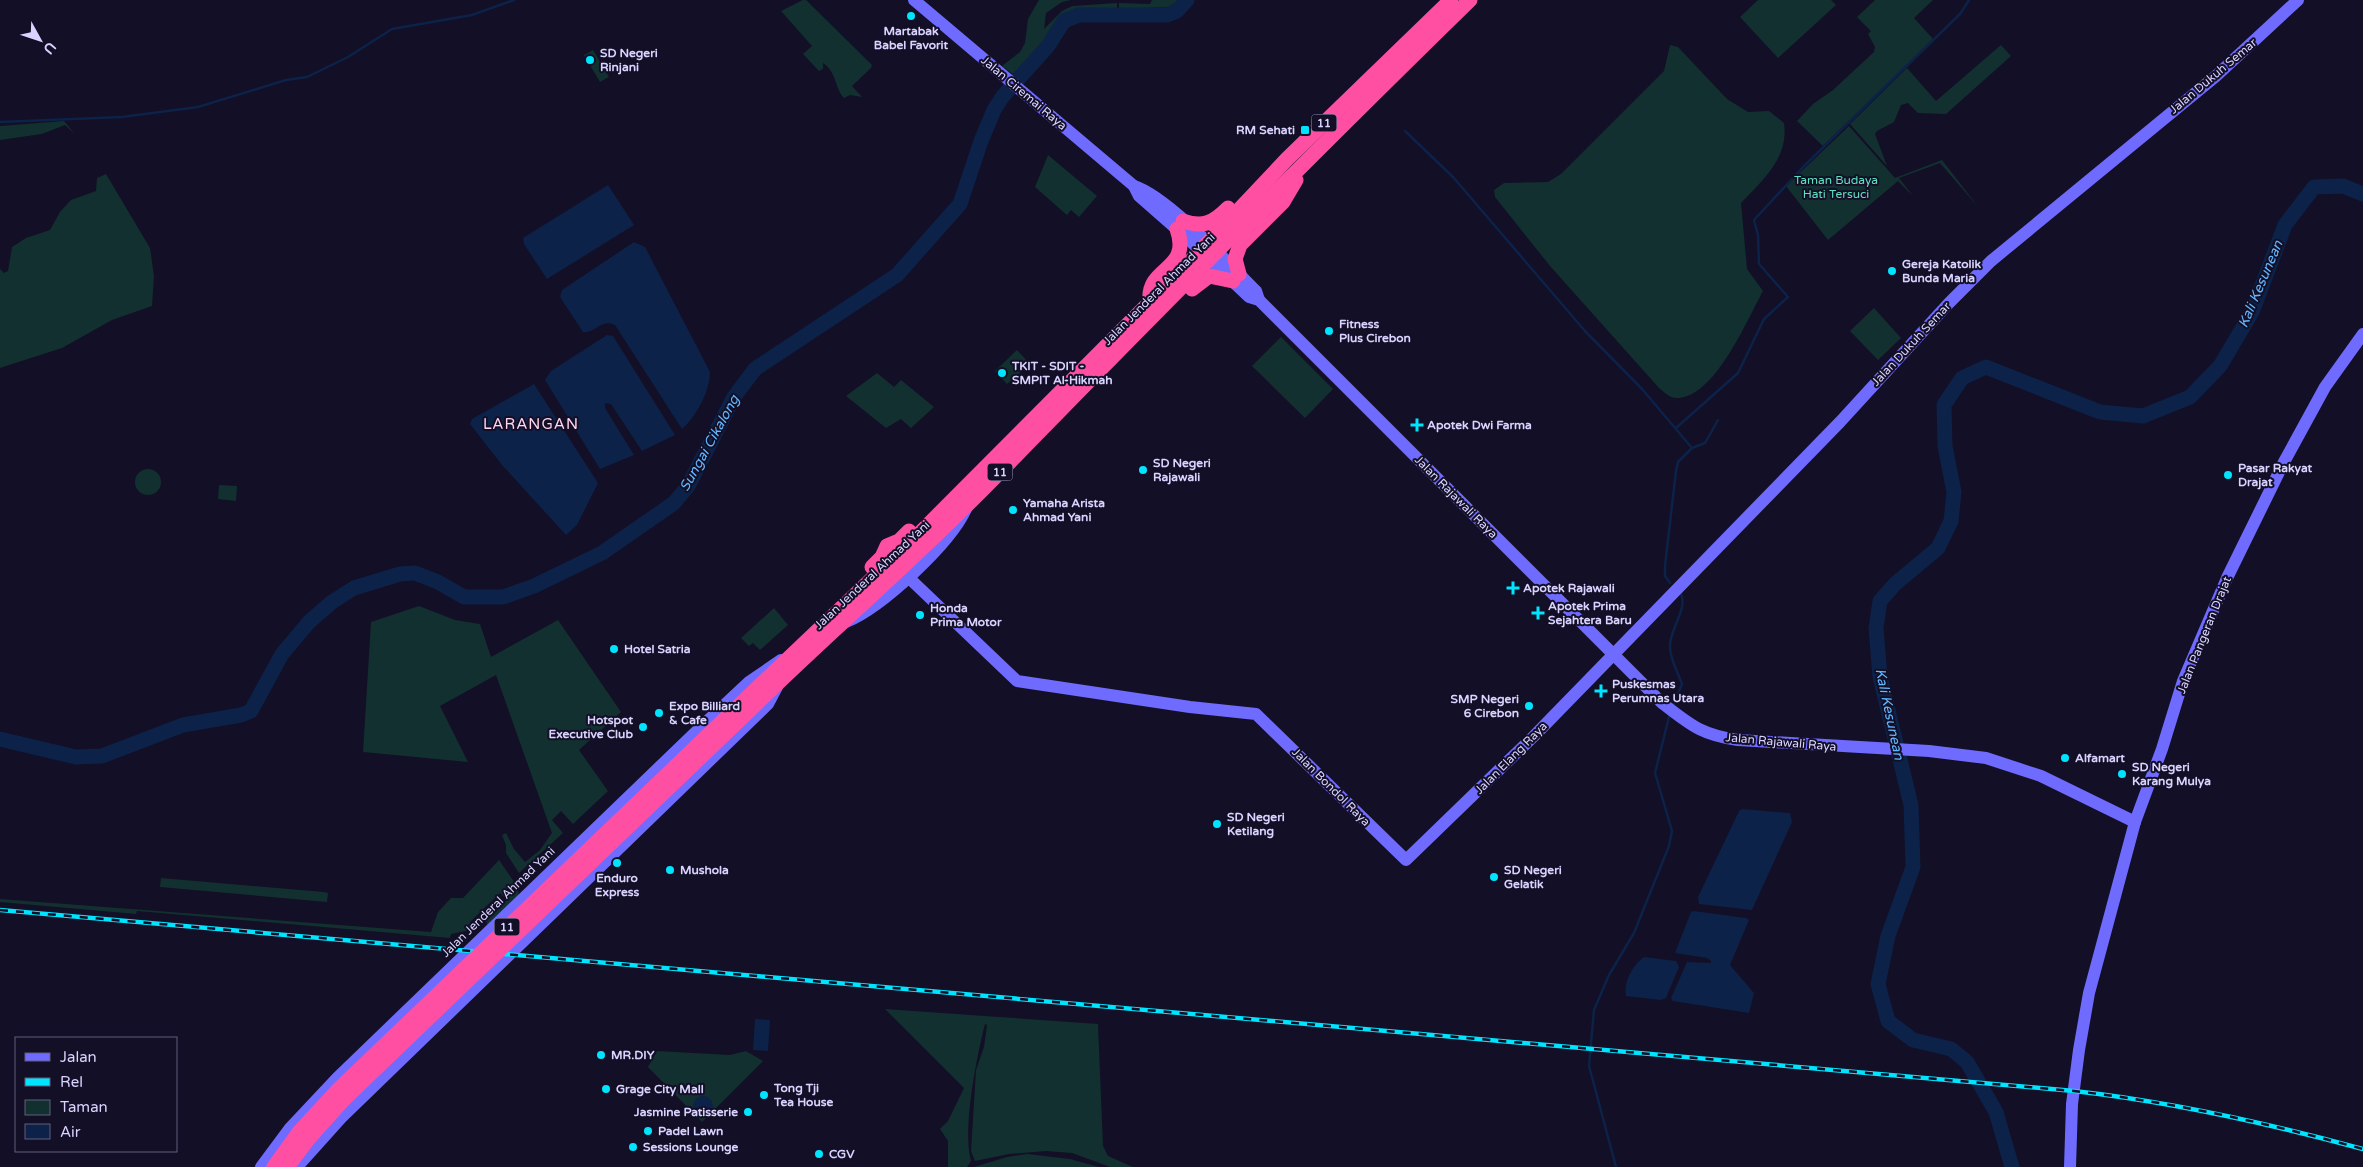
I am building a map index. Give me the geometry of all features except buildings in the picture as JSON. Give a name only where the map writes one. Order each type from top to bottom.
[{"type":"highway","name":"Jalan Jenderal Ahmad Yani","points":[[274,1167],[305,1126],[337,1092],[753,699],[780,680],[843,624],[968,504],[1173,297],[1277,170],[1451,0]]},
{"type":"highway","name":"Jalan Jenderal Ahmad Yani","points":[[287,1167],[309,1138],[344,1099],[753,699],[794,653],[848,603],[851,589],[882,557],[887,546],[898,541],[936,504],[953,499],[1150,301],[1209,251],[1320,147],[1470,0]]},
{"type":"highway","points":[[1173,297],[1186,293],[1210,276],[1236,277],[1235,259],[1240,245],[1283,202],[1320,147]]},
{"type":"highway","points":[[1150,301],[1149,292],[1153,283],[1180,253],[1180,225],[1204,225],[1213,221],[1261,177],[1277,170]]},
{"type":"street","name":"Jalan Ciremai Raya","points":[[914,0],[1134,186],[1139,196],[1180,225],[1209,251]]},
{"type":"street","name":"Jalan Dukuh Semar","points":[[1614,653],[1840,422],[1949,303],[1991,261],[2216,76],[2298,0]]},
{"type":"street","name":"Jalan Rajawali Raya","points":[[1209,251],[1236,277],[1249,297],[1259,300],[1667,706],[1697,729],[1713,736],[1881,750],[1929,751],[1986,758],[2032,773],[2135,822]]},
{"type":"street","name":"Jalan Pangeran Drajat","points":[[2070,1167],[2072,1104],[2078,1054],[2089,993],[2135,822],[2162,749],[2183,681],[2227,578],[2284,462],[2321,394],[2363,334]]},
{"type":"street","points":[[843,624],[874,607],[908,577],[958,525],[968,504]]},
{"type":"street","name":"Jalan Bondol Raya","points":[[908,577],[1017,680],[1190,707],[1256,714],[1406,860]]},
{"type":"street","name":"Jalan Jenderal Ahmad Yani","points":[[261,1167],[287,1131],[336,1078],[749,682],[794,653]]},
{"type":"street","name":"Jalan Elang Raya","points":[[1406,860],[1534,736],[1614,653]]},
{"type":"street","name":"Jalan Jenderal Ahmad Yani","points":[[297,1167],[341,1118],[768,704],[780,680]]},
{"type":"street","points":[[545,877],[541,885],[541,891],[546,898],[556,903],[566,899]]},
{"type":"green space","points":[[806,0],[872,65],[852,86],[862,97],[850,95],[844,98],[828,67],[823,63],[823,69],[819,71],[803,54],[812,46],[781,11]]},
{"type":"green space","points":[[1039,0],[1071,0],[1062,2],[1046,13],[1044,29],[1062,11],[1072,6],[1117,3],[1117,9],[1084,9],[1066,13],[1053,25],[1030,64],[1014,75],[1002,66],[1020,52],[1025,43],[1028,19]]},
{"type":"green space","points":[[1152,0],[1181,0],[1168,7],[1119,9],[1119,3],[1150,4]]},
{"type":"green space","points":[[1758,0],[1831,0],[1836,5],[1778,58],[1740,17]]},
{"type":"green space","points":[[1875,0],[1933,0],[1914,18],[1933,39],[1823,146],[1797,121],[1813,104],[1833,90],[1874,52],[1875,47],[1868,34],[1871,31],[1857,17]]},
{"type":"green space","points":[[1670,45],[1678,47],[1727,99],[1748,112],[1769,111],[1784,123],[1782,147],[1773,168],[1741,203],[1747,269],[1763,291],[1739,337],[1718,370],[1693,394],[1679,398],[1673,398],[1659,388],[1550,266],[1495,197],[1494,190],[1504,183],[1548,182],[1561,174],[1664,71]]},
{"type":"green space","points":[[2001,45],[2011,56],[1946,114],[1918,113],[1908,103],[1901,105],[1894,122],[1875,134],[1887,166],[1850,124],[1907,68],[1936,101]]},
{"type":"green space","points":[[593,50],[609,77],[600,82],[584,55]]},
{"type":"green space","points":[[64,121],[75,134],[65,125],[42,134],[0,140],[0,126]]},
{"type":"green space","name":"Taman Budaya Hati Tersuci","points":[[1849,126],[1895,178],[1942,160],[1979,208],[1940,163],[1899,178],[1913,196],[1898,181],[1828,240],[1786,186]]},
{"type":"green space","points":[[1048,155],[1097,196],[1079,217],[1071,210],[1067,215],[1035,187]]},
{"type":"green space","points":[[106,174],[150,248],[154,276],[152,306],[112,320],[62,348],[0,368],[0,269],[4,273],[8,271],[12,247],[26,238],[50,230],[60,212],[71,200],[96,191],[97,178]]},
{"type":"green space","points":[[1874,308],[1901,338],[1878,360],[1850,331]]},
{"type":"green space","points":[[1281,337],[1333,389],[1305,418],[1252,366]]},
{"type":"green space","points":[[1017,350],[1030,364],[1007,384],[995,371]]},
{"type":"green space","points":[[877,373],[894,387],[901,380],[934,407],[911,428],[901,419],[886,428],[846,396]]},
{"type":"green space","points":[[148,469],[158,472],[161,482],[158,492],[148,495],[138,492],[135,482],[138,472]]},
{"type":"green space","points":[[219,485],[237,486],[236,501],[218,499]]},
{"type":"green space","points":[[419,606],[455,620],[480,624],[491,657],[558,620],[621,712],[579,750],[608,791],[573,824],[561,811],[552,820],[563,833],[519,873],[506,853],[506,845],[502,835],[506,833],[514,849],[525,862],[540,850],[552,833],[496,675],[440,706],[468,762],[363,752],[371,622]]},
{"type":"green space","points":[[774,608],[788,625],[760,650],[753,643],[749,646],[741,638]]},
{"type":"green space","points":[[499,860],[517,886],[519,895],[489,927],[486,921],[507,900],[500,893],[470,922],[470,930],[451,934],[450,938],[137,911],[136,914],[0,902],[0,899],[431,932],[438,912],[451,898],[463,898]]},
{"type":"green space","points":[[161,878],[324,892],[328,893],[327,902],[160,887]]},
{"type":"green space","points":[[885,1009],[1098,1024],[1103,1146],[1108,1156],[1133,1167],[1110,1167],[1072,1153],[1046,1151],[1009,1154],[975,1161],[971,1151],[976,1070],[984,1047],[987,1025],[985,1024],[978,1054],[969,1112],[968,1131],[971,1161],[967,1167],[948,1167],[948,1141],[940,1129],[948,1121],[964,1088]]},
{"type":"green space","points":[[657,1051],[730,1055],[746,1051],[763,1061],[702,1122],[648,1067]]},
{"type":"green space","points":[[1027,1154],[1070,1159],[1099,1167],[974,1167],[1007,1157]]},
{"type":"water","points":[[608,185],[634,225],[547,279],[524,244],[523,238]]},
{"type":"water","points":[[634,242],[645,247],[710,372],[705,395],[692,418],[682,429],[615,325],[606,323],[591,331],[583,332],[560,297],[562,290]]},
{"type":"water","points":[[607,335],[613,336],[675,435],[642,451],[611,404],[605,403],[605,408],[634,455],[600,469],[545,380],[551,371]]},
{"type":"water","points":[[534,384],[598,483],[577,525],[566,535],[502,465],[470,424],[472,419]]},
{"type":"water","points":[[1742,809],[1790,813],[1792,822],[1752,910],[1699,904],[1698,897],[1739,811]]},
{"type":"water","points":[[1691,912],[1749,920],[1730,965],[1754,993],[1749,1013],[1673,1001],[1671,998],[1687,962],[1711,963],[1707,958],[1675,953]]},
{"type":"water","points":[[1644,957],[1676,961],[1679,967],[1666,998],[1661,1000],[1626,996],[1627,980],[1636,964]]},
{"type":"water","points":[[755,1019],[770,1020],[768,1051],[753,1050]]},
{"type":"water","points":[[703,1096],[710,1099],[713,1106],[710,1113],[703,1116],[696,1113],[693,1106],[696,1099]]},
{"type":"waterway","points":[[0,122],[122,117],[198,107],[286,80],[307,77],[348,57],[392,29],[472,15],[514,0]]},
{"type":"waterway","name":"Sungai Cikalong","points":[[0,739],[76,757],[102,756],[183,725],[241,715],[251,711],[282,654],[309,622],[332,602],[354,588],[400,574],[415,573],[438,582],[464,597],[503,597],[534,586],[602,553],[674,503],[688,486],[734,397],[755,369],[897,275],[960,204],[981,141],[994,110],[1003,96],[1048,46],[1064,21],[1079,15],[1167,15],[1177,11],[1187,0]]},
{"type":"waterway","points":[[1676,428],[1738,373],[1764,319],[1788,297],[1759,264],[1758,235],[1754,220],[1804,166],[1960,14],[1969,0]]},
{"type":"waterway","points":[[1405,131],[1453,177],[1585,331],[1642,389],[1692,448],[1678,462],[1676,471],[1665,566],[1665,576],[1670,583]]},
{"type":"waterway","name":"Kali Kesunean","points":[[2012,1167],[1996,1112],[1967,1062],[1951,1049],[1913,1040],[1888,1021],[1878,984],[1888,936],[1913,867],[1911,805],[1880,677],[1876,628],[1880,601],[1895,584],[1938,548],[1951,521],[1954,492],[1945,446],[1944,405],[1962,378],[1986,367],[2100,412],[2143,416],[2190,397],[2220,366],[2252,312],[2285,225],[2314,187],[2343,186],[2363,194]]},
{"type":"waterway","points":[[1692,448],[1705,443],[1718,420]]},
{"type":"waterway","points":[[1673,706],[1682,684],[1670,652],[1670,640],[1682,606],[1681,594]]},
{"type":"waterway","points":[[1616,1167],[1589,1066],[1594,1010],[1609,975],[1634,933],[1669,846],[1672,831],[1655,773],[1670,713]]},
{"type":"railway","points":[[0,910],[2074,1091],[2220,1114],[2363,1149]]},
{"type":"place","name":"Martabak Babel Favorit","points":[[911,16]]},
{"type":"place","name":"SD Negeri Rinjani","points":[[590,60]]},
{"type":"place","name":"RM Sehati","points":[[1305,130]]},
{"type":"place","name":"Gereja Katolik Bunda Maria","points":[[1892,271]]},
{"type":"place","name":"Fitness Plus Cirebon","points":[[1329,331]]},
{"type":"place","name":"TKIT - SDIT - SMPIT Al-Hikmah","points":[[1002,373]]},
{"type":"place","name":"Apotek Dwi Farma","points":[[1417,425]]},
{"type":"place","name":"SD Negeri Rajawali","points":[[1143,470]]},
{"type":"place","name":"Pasar Rakyat Drajat","points":[[2228,475]]},
{"type":"place","name":"Yamaha Arista Ahmad Yani","points":[[1013,510]]},
{"type":"place","name":"Apotek Rajawali","points":[[1513,588]]},
{"type":"place","name":"Apotek Prima Sejahtera Baru","points":[[1538,613]]},
{"type":"place","name":"Honda Prima Motor","points":[[920,615]]},
{"type":"place","name":"Hotel Satria","points":[[614,649]]},
{"type":"place","name":"Puskesmas Perumnas Utara","points":[[1601,691]]},
{"type":"place","name":"SMP Negeri 6 Cirebon","points":[[1529,706]]},
{"type":"place","name":"Expo Billiard & Cafe","points":[[659,713]]},
{"type":"place","name":"Hotspot Executive Club","points":[[643,727]]},
{"type":"place","name":"Alfamart","points":[[2065,758]]},
{"type":"place","name":"SD Negeri Karang Mulya","points":[[2122,774]]},
{"type":"place","name":"SD Negeri Ketilang","points":[[1217,824]]},
{"type":"place","name":"Enduro Express","points":[[617,863]]},
{"type":"place","name":"Mushola","points":[[670,870]]},
{"type":"place","name":"SD Negeri Gelatik","points":[[1494,877]]},
{"type":"place","name":"MR.DIY","points":[[601,1055]]},
{"type":"place","name":"Grage City Mall","points":[[606,1089]]},
{"type":"place","name":"Tong Tji Tea House","points":[[764,1095]]},
{"type":"place","name":"Jasmine Patisserie","points":[[748,1112]]},
{"type":"place","name":"Padel Lawn","points":[[648,1131]]},
{"type":"place","name":"Sessions Lounge","points":[[633,1147]]},
{"type":"place","name":"CGV","points":[[819,1154]]},
{"type":"district","name":"LARANGAN","points":[[531,424]]}]
